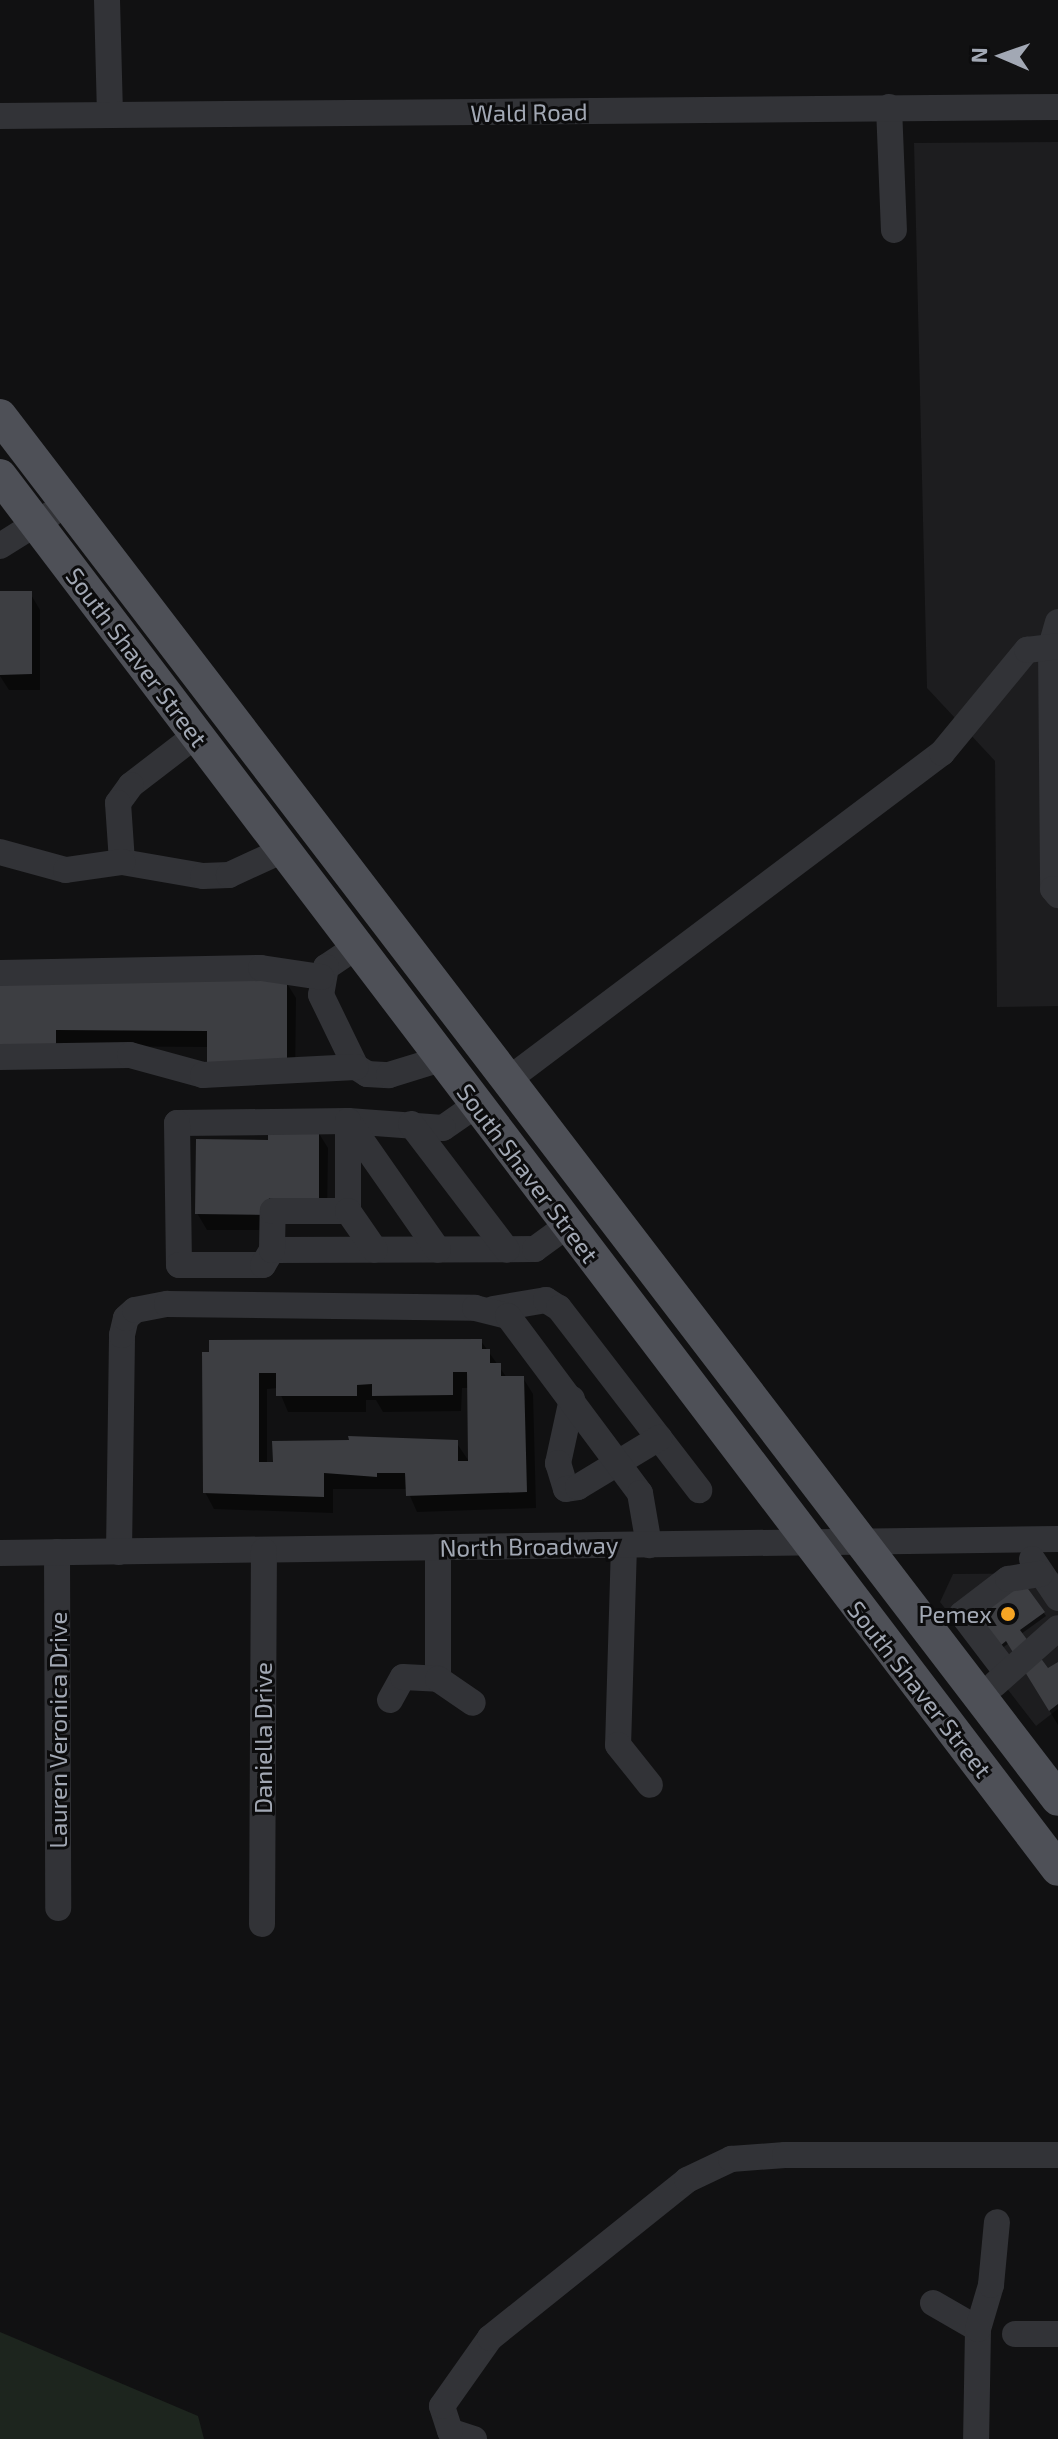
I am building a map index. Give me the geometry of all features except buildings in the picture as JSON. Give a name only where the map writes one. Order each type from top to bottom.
[{"type":"main road","name":"South Shaver Street","points":[[0,416],[1058,1799]]},
{"type":"main road","name":"South Shaver Street","points":[[0,476],[808,1544],[1046,1829],[1058,1869]]},
{"type":"main road","points":[[196,735],[228,713]]},
{"type":"main road","points":[[356,947],[390,922]]},
{"type":"main road","points":[[476,1105],[509,1079]]},
{"type":"street","points":[[107,0],[110,115]]},
{"type":"street","points":[[889,107],[894,230]]},
{"type":"street","name":"Wald Road","points":[[0,116],[1058,107]]},
{"type":"street","points":[[0,546],[37,525],[66,502]]},
{"type":"street","points":[[509,1079],[942,753],[1027,650],[1056,638],[1053,889],[1058,895]]},
{"type":"street","points":[[122,862],[118,803],[131,785],[196,735]]},
{"type":"street","points":[[0,852],[66,870],[122,862],[203,876],[229,875],[283,850]]},
{"type":"street","points":[[356,947],[326,967],[321,977],[321,995],[356,1067],[367,1074],[389,1075],[441,1059]]},
{"type":"street","points":[[0,973],[261,968],[321,977]]},
{"type":"street","points":[[0,1057],[130,1055],[203,1075],[356,1067]]},
{"type":"street","points":[[348,1211],[273,1211],[272,1250],[263,1265],[179,1265],[177,1123],[348,1121],[443,1128],[476,1105]]},
{"type":"street","points":[[348,1121],[348,1211],[375,1250]]},
{"type":"street","points":[[348,1121],[438,1250]]},
{"type":"street","points":[[411,1124],[507,1250]]},
{"type":"street","points":[[272,1250],[535,1249],[567,1226]]},
{"type":"street","points":[[119,1552],[122,1335],[126,1318],[135,1310],[167,1304],[493,1309],[546,1300],[559,1308],[699,1490]]},
{"type":"street","points":[[493,1309],[523,1331],[640,1493],[618,1745],[650,1785]]},
{"type":"street","points":[[572,1399],[558,1463],[561,1486],[578,1487],[659,1438]]},
{"type":"street","name":"North Broadway","points":[[0,1553],[1058,1539]]},
{"type":"street","points":[[1019,1540],[1058,1598]]},
{"type":"street","points":[[438,1547],[438,1679]]},
{"type":"street","name":"Daniella Drive","points":[[262,1924],[264,1551]]},
{"type":"street","name":"Lauren Veronica Drive","points":[[57,1552],[58,1908]]},
{"type":"street","points":[[1007,1673],[962,1614],[1008,1579],[1041,1574]]},
{"type":"street","points":[[980,1697],[1058,1628]]},
{"type":"street","points":[[390,1700],[403,1677],[438,1679],[473,1703]]},
{"type":"street","points":[[474,2439],[450,2431],[442,2406],[490,2338],[687,2180],[731,2159],[785,2155],[1058,2155]]},
{"type":"street","points":[[976,2439],[978,2329],[991,2285],[997,2222]]},
{"type":"street","points":[[933,2303],[978,2329]]},
{"type":"street","points":[[1015,2334],[1058,2334]]},
{"type":"shaded area","points":[[1058,142],[1058,1006],[997,1007],[995,761],[927,688],[914,143]]},
{"type":"shaded area","points":[[1058,1573],[1058,1709],[1036,1726],[940,1602],[953,1574]]},
{"type":"shaded area","points":[[0,2332],[198,2416],[204,2439],[0,2439]]},
{"type":"place","name":"Pemex","points":[[1008,1614]]}]
